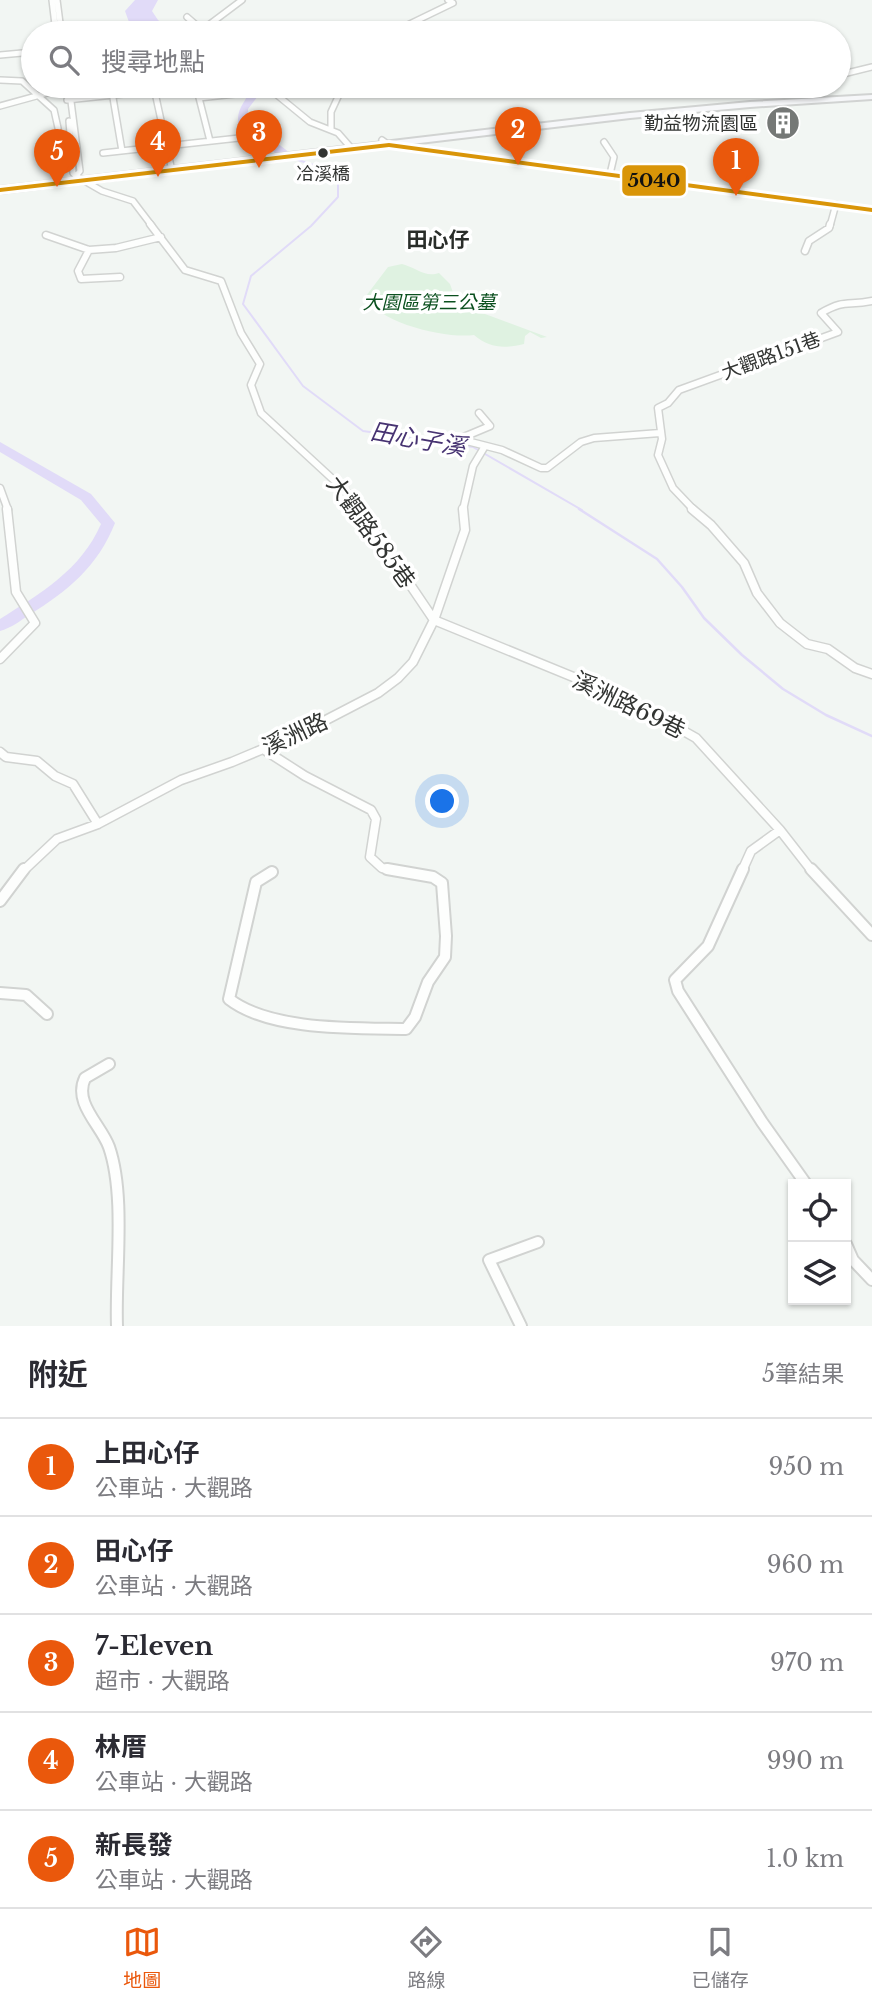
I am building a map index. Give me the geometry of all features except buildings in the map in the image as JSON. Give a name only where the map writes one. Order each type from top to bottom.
[{"type":"main road","points":[[851,96],[872,95]]},
{"type":"main road","points":[[0,188],[577,118],[823,98]]},
{"type":"street","points":[[52,0],[56,21]]},
{"type":"street","points":[[57,0],[58,21]]},
{"type":"street","points":[[214,21],[242,0]]},
{"type":"street","points":[[416,21],[453,3],[448,0]]},
{"type":"street","points":[[187,17],[192,21]]},
{"type":"street","points":[[0,55],[21,53]]},
{"type":"street","points":[[851,72],[872,67]]},
{"type":"street","points":[[0,80],[21,81]]},
{"type":"street","points":[[0,106],[28,98]]},
{"type":"street","points":[[41,98],[54,110],[58,128]]},
{"type":"street","points":[[79,178],[69,99],[80,98]]},
{"type":"street","points":[[113,98],[122,151]]},
{"type":"street","points":[[156,98],[172,169]]},
{"type":"street","points":[[199,98],[210,141]]},
{"type":"street","points":[[281,98],[310,122],[324,130],[331,129]]},
{"type":"street","points":[[336,98],[329,125],[351,147]]},
{"type":"street","points":[[103,153],[239,138]]},
{"type":"street","points":[[604,142],[614,161],[610,174]]},
{"type":"street","points":[[386,143],[872,210]]},
{"type":"street","name":"大觀路585巷","points":[[79,178],[102,191],[133,201],[185,270],[221,281],[242,333],[260,364],[251,385],[261,413],[350,495],[434,620]]},
{"type":"street","points":[[805,250],[809,241],[829,229],[836,204]]},
{"type":"street","points":[[46,235],[89,250],[116,248],[161,237]]},
{"type":"street","points":[[89,250],[78,271],[81,279],[120,277]]},
{"type":"street","name":"大觀路151巷","points":[[660,433],[658,408],[668,403],[679,390],[838,332],[821,313],[840,302],[858,304],[872,301]]},
{"type":"street","points":[[479,413],[490,426],[459,439],[547,468],[588,440],[660,433],[662,439],[658,455],[673,488],[711,525],[744,563],[757,593],[780,622],[807,644],[828,649],[855,668],[872,674]]},
{"type":"street","name":"溪洲路","points":[[0,901],[29,862],[57,839],[99,824],[181,780],[263,749],[295,730],[326,720],[378,693],[398,678],[413,662],[434,620],[465,530],[463,508],[473,466],[485,446]]},
{"type":"street","points":[[0,488],[16,592],[35,623],[0,659]]},
{"type":"street","name":"溪洲路69巷","points":[[434,620],[627,699],[685,730],[696,738],[780,830],[814,873],[872,935]]},
{"type":"street","points":[[263,749],[305,776],[371,810],[376,820],[370,857],[382,868],[433,877],[442,883],[440,893],[446,920],[444,963],[430,977],[414,1022],[406,1029],[322,1027],[254,1012],[231,1003],[229,999],[256,883],[272,872]]},
{"type":"street","points":[[0,751],[6,757],[37,761],[55,776],[74,784],[99,824]]},
{"type":"street","points":[[780,830],[751,851],[708,946],[675,980],[678,991],[762,1122],[802,1179]]},
{"type":"street","points":[[0,993],[26,995],[47,1014]]},
{"type":"street","points":[[109,1064],[87,1074],[81,1084],[83,1097],[109,1147],[114,1178],[117,1326]]},
{"type":"street","points":[[521,1326],[489,1260],[538,1242]]},
{"type":"street","points":[[851,1255],[872,1280]]},
{"type":"green space","name":"大園區第三公墓","points":[[402,264],[425,273],[439,273],[450,284],[457,304],[470,312],[485,314],[547,337],[541,338],[530,332],[525,336],[524,344],[497,346],[474,335],[430,332],[384,314],[373,306],[366,296],[388,267]]},
{"type":"shaded area","points":[[135,0],[158,0],[152,11],[159,21],[129,21],[125,11]]},
{"type":"shaded area","points":[[246,98],[256,98],[248,109],[248,121],[298,159],[285,161],[238,123],[239,111]]},
{"type":"waterway","name":"田心子溪","points":[[292,158],[338,173],[338,197],[311,226],[251,276],[243,304],[303,386],[363,431],[473,447],[582,510]]},
{"type":"waterway","points":[[0,446],[86,497],[108,523],[101,541],[78,571],[49,595],[0,626]]},
{"type":"waterway","name":"田心子溪","points":[[579,509],[657,559],[682,587],[704,618],[742,655],[783,689],[826,715],[872,736]]},
{"type":"transit line","name":"5040","points":[[0,190],[389,145],[872,210]]},
{"type":"place","name":"勤益物流園區","points":[[783,123]]},
{"type":"place","name":"冾溪橋","points":[[323,153]]},
{"type":"place","name":"田心仔","points":[[518,165]]},
{"type":"place","name":"7-Eleven","points":[[259,168]]},
{"type":"place","name":"林厝","points":[[158,177]]},
{"type":"place","name":"新長發","points":[[57,187]]},
{"type":"place","name":"上田心仔","points":[[736,196]]},
{"type":"district","name":"田心仔","points":[[438,240]]}]
